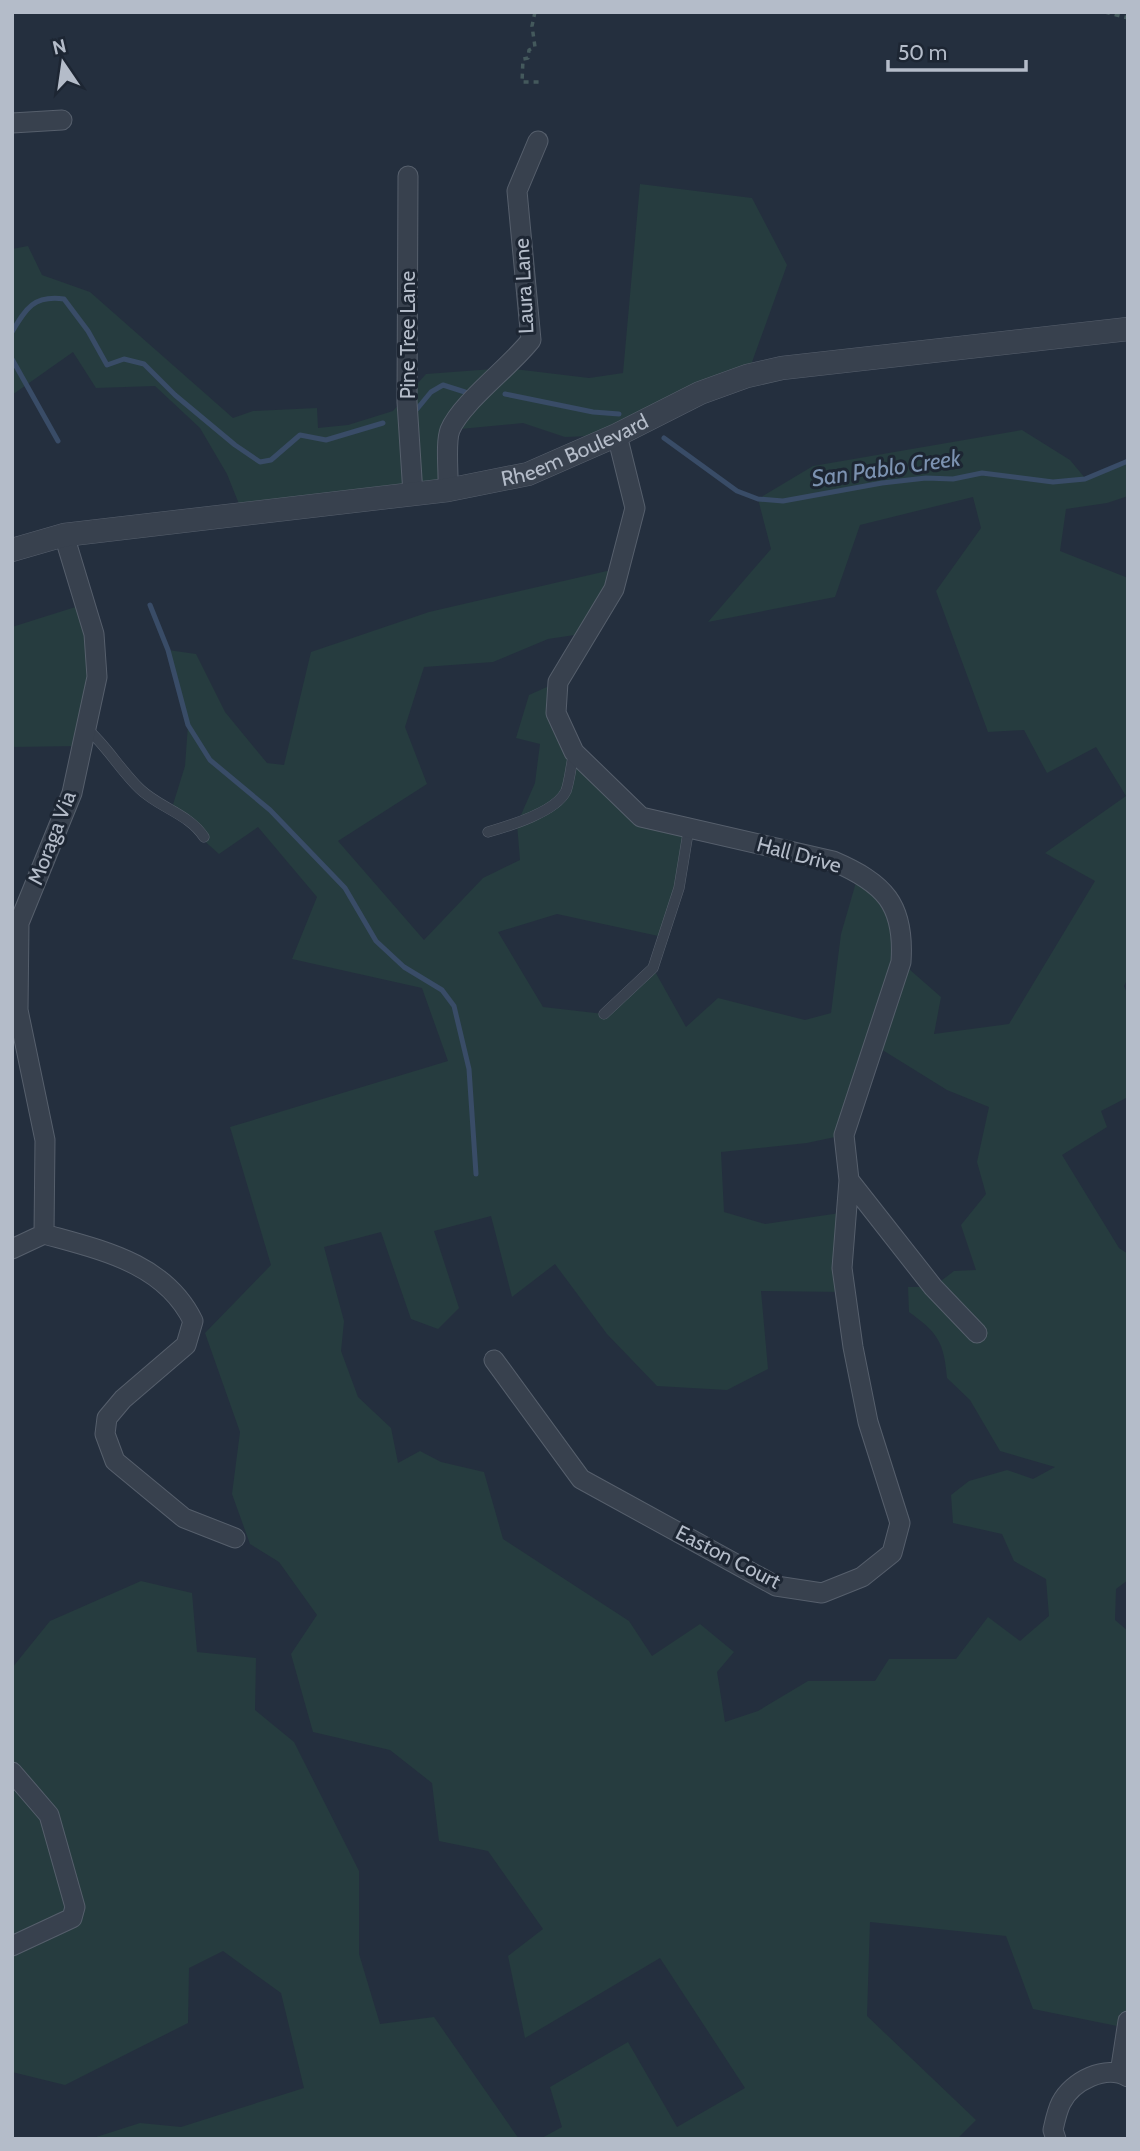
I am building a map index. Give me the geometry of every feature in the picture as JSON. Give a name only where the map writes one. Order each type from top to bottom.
[{"type":"street","points":[[12,124],[62,120]]},
{"type":"street","name":"Laura Lane","points":[[448,491],[450,430],[478,394],[531,340],[517,191],[538,141]]},
{"type":"street","name":"Pine Tree Lane","points":[[408,176],[407,402],[412,494]]},
{"type":"street","name":"Rheem Boulevard","points":[[12,550],[64,535],[448,491],[528,474],[617,435],[700,393],[747,376],[782,368],[1128,329]]},
{"type":"street","name":"Hall Drive","points":[[617,435],[635,509],[614,589],[558,682],[556,713],[574,752],[641,817],[833,861],[880,886],[895,907],[903,934],[901,962],[844,1135],[849,1180]]},
{"type":"street","name":"Moraga Via","points":[[44,1234],[45,1140],[18,1010],[19,923],[72,793],[97,677],[94,634],[64,535]]},
{"type":"street","points":[[849,1180],[933,1287],[977,1333]]},
{"type":"street","name":"Easton Court","points":[[494,1360],[581,1479],[776,1586],[822,1593],[862,1577],[892,1553],[900,1523],[868,1422],[853,1347],[842,1268],[849,1180]]},
{"type":"street","points":[[12,1249],[44,1234],[112,1253],[160,1279],[183,1300],[193,1321],[186,1345],[123,1399],[107,1418],[105,1434],[115,1461],[184,1518],[235,1538]]},
{"type":"street","points":[[12,1772],[49,1815],[75,1907],[72,1918],[12,1946]]},
{"type":"street","points":[[1056,2139],[1053,2130],[1062,2101],[1088,2075],[1124,2075],[1128,2021]]},
{"type":"lane","points":[[86,727],[108,747],[138,788],[188,819],[204,837]]},
{"type":"lane","points":[[488,832],[517,824],[552,805],[565,792],[574,752]]},
{"type":"lane","points":[[604,1014],[653,968],[679,888],[689,827]]},
{"type":"path","points":[[535,12],[535,47],[529,50],[528,58],[523,59],[522,82],[541,82]]},
{"type":"path","points":[[1105,12],[1128,18]]},
{"type":"green space","points":[[640,184],[752,198],[787,265],[747,376],[617,435],[565,437],[523,423],[450,430],[448,490],[243,514],[227,474],[200,428],[155,386],[96,388],[73,352],[12,395],[12,249],[28,246],[42,275],[90,292],[233,418],[253,411],[317,408],[318,428],[348,425],[393,411],[426,374],[506,368],[589,378],[623,373]]},
{"type":"green space","points":[[1022,430],[1070,460],[1085,478],[1128,459],[1128,496],[1107,503],[1066,509],[1060,551],[1128,578],[1128,978],[1124,986],[1128,995],[1128,1097],[1101,1111],[1107,1127],[1062,1155],[1119,1248],[1128,1254],[1128,1580],[1116,1589],[1115,1620],[1128,1631],[1127,2028],[1033,2009],[1006,1936],[870,1922],[867,2016],[976,2120],[957,2139],[540,2139],[562,2127],[550,2087],[628,2042],[677,2127],[745,2088],[660,1958],[525,2038],[508,1956],[543,1929],[488,1851],[439,1841],[432,1783],[390,1750],[313,1732],[291,1654],[317,1615],[279,1562],[250,1544],[232,1494],[240,1432],[205,1333],[271,1265],[230,1127],[448,1061],[422,988],[292,959],[317,897],[258,827],[219,854],[171,811],[185,766],[188,725],[168,650],[196,654],[225,712],[267,763],[284,765],[311,652],[429,612],[620,568],[588,633],[548,639],[493,662],[424,667],[405,727],[427,784],[338,841],[424,940],[483,878],[520,860],[517,824],[535,783],[540,744],[516,738],[529,695],[558,682],[574,752],[641,817],[689,827],[663,937],[557,914],[498,932],[543,1007],[604,1014],[653,968],[686,1027],[718,998],[805,1020],[831,1013],[841,934],[859,872],[880,886],[901,962],[941,997],[934,1034],[1009,1024],[1095,881],[1045,853],[1126,796],[1096,747],[1047,773],[1024,730],[988,732],[936,591],[981,528],[973,497],[860,525],[835,597],[708,622],[771,549],[758,499],[813,466]],"holes":[[[876,1046],[947,1090],[989,1107],[977,1162],[986,1194],[961,1225],[976,1270],[954,1271],[933,1287],[908,1287],[909,1312],[938,1339],[944,1355],[947,1378],[970,1400],[1000,1451],[1055,1467],[1033,1479],[1007,1470],[969,1481],[951,1495],[953,1523],[1002,1534],[1014,1561],[1046,1579],[1049,1616],[1020,1641],[988,1617],[956,1659],[889,1659],[875,1681],[808,1681],[758,1711],[725,1722],[717,1672],[734,1652],[700,1624],[652,1656],[629,1621],[503,1539],[484,1472],[441,1462],[420,1451],[398,1463],[391,1428],[358,1397],[341,1351],[344,1321],[324,1247],[381,1232],[411,1319],[438,1329],[459,1308],[434,1231],[491,1216],[512,1297],[555,1264],[607,1334],[657,1386],[727,1390],[768,1369],[761,1291],[845,1292],[847,1212],[765,1224],[724,1212],[721,1152],[807,1143],[844,1135]]]},
{"type":"green space","points":[[85,604],[94,634],[82,746],[12,747],[12,627]]},
{"type":"green space","points":[[141,1581],[192,1593],[197,1652],[256,1658],[255,1710],[294,1742],[359,1871],[359,1954],[380,2024],[434,2017],[519,2139],[90,2139],[140,2123],[181,2127],[304,2088],[281,1993],[223,1951],[189,1968],[188,2023],[65,2085],[12,2072],[12,1668],[50,1621]]},
{"type":"waterway","name":"San Pablo Creek","points":[[12,332],[27,310],[38,301],[64,299],[88,331],[107,365],[124,359],[144,364],[175,395],[235,445],[260,462],[271,460],[300,435],[326,440],[383,423]]},
{"type":"waterway","points":[[12,359],[58,441]]},
{"type":"waterway","name":"San Pablo Creek","points":[[417,409],[431,392],[443,385],[465,392]]},
{"type":"waterway","name":"San Pablo Creek","points":[[505,394],[593,412],[619,414]]},
{"type":"waterway","name":"San Pablo Creek","points":[[664,438],[737,491],[758,499],[783,501],[882,483],[926,478],[953,479],[982,473],[1053,482],[1085,479],[1128,461]]},
{"type":"waterway","points":[[150,605],[168,650],[188,725],[210,760],[270,810],[345,888],[376,941],[404,967],[442,990],[454,1006],[469,1069],[476,1174]]}]
